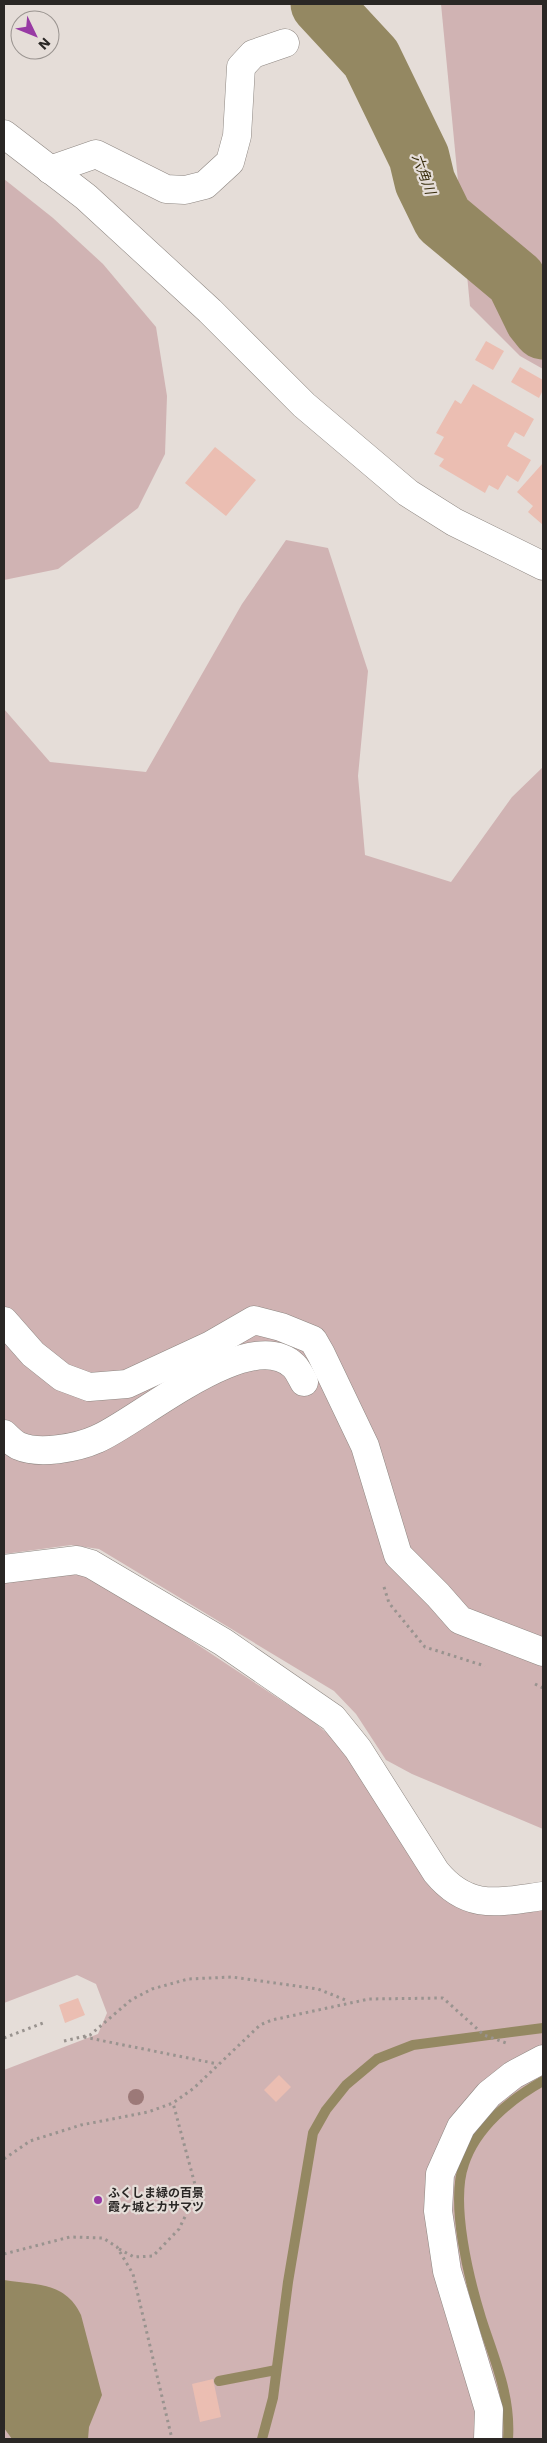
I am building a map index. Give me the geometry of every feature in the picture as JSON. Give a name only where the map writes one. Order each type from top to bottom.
[{"type":"street","points":[[50,170],[96,154],[166,188],[185,190],[206,185],[230,162],[237,136],[241,66],[253,54],[285,43]]},
{"type":"street","points":[[4,134],[86,197],[210,311],[304,405],[402,487],[454,522],[543,566]]},
{"type":"street","points":[[4,1320],[33,1354],[62,1377],[89,1387],[127,1384],[209,1346],[254,1320],[281,1327],[313,1340],[322,1354],[365,1446],[398,1555],[460,1620],[543,1652]]},
{"type":"street","points":[[4,1434],[19,1446],[50,1451],[97,1439],[195,1378],[256,1355],[276,1357],[293,1366],[304,1382]]},
{"type":"street","points":[[4,1569],[77,1560],[106,1572],[224,1642],[333,1718],[358,1749],[436,1872],[446,1884],[464,1897],[486,1901],[543,1896]]},
{"type":"street","points":[[488,2439],[489,2410],[447,2271],[438,2210],[440,2174],[461,2127],[489,2094],[513,2075],[543,2059]]},
{"type":"path","points":[[64,2041],[90,2035],[131,2000],[152,1989],[188,1979],[232,1977],[318,1989],[349,2002]]},
{"type":"path","points":[[4,2159],[30,2141],[81,2126],[148,2112],[174,2103],[194,2088],[260,2025],[272,2020],[349,2002],[369,1999],[443,1998],[484,2035],[510,2045]]},
{"type":"path","points":[[4,2038],[42,2023]]},
{"type":"path","points":[[82,2036],[218,2064]]},
{"type":"path","points":[[4,2254],[70,2237],[103,2238],[134,2258],[153,2256],[179,2229],[198,2192],[174,2103]]},
{"type":"path","points":[[118,2247],[133,2274],[172,2439]]},
{"type":"shaded area","points":[[441,4],[543,4],[543,369],[520,356],[470,306]]},
{"type":"shaded area","points":[[4,179],[53,218],[103,264],[156,327],[167,396],[165,454],[138,508],[58,569],[4,580]]},
{"type":"shaded area","points":[[286,540],[328,548],[368,671],[358,776],[365,855],[451,882],[512,797],[543,767],[543,1829],[412,1774],[386,1760],[356,1714],[334,1691],[99,1549],[71,1545],[4,1554],[4,709],[50,762],[146,772],[242,604]]},
{"type":"shaded area","points":[[74,1573],[103,1582],[314,1722],[345,1749],[431,1885],[443,1898],[469,1912],[482,1914],[543,1910],[543,2439],[4,2439],[4,2070],[98,2034],[107,2013],[96,1984],[77,1975],[4,2003],[4,1582]]},
{"type":"shaded area","points":[[4,2280],[49,2287],[58,2291],[75,2304],[81,2315],[102,2395],[89,2427],[88,2439],[12,2439],[4,2428]]},
{"type":"building","points":[[486,341],[504,351],[493,370],[475,360]]},
{"type":"building","points":[[520,367],[543,380],[543,390],[539,398],[511,382]]},
{"type":"building","points":[[473,384],[534,419],[524,437],[515,432],[507,446],[531,460],[518,482],[507,475],[498,490],[489,485],[485,493],[439,466],[444,459],[434,454],[444,437],[436,433],[455,400],[461,404]]},
{"type":"building","points":[[215,447],[256,480],[226,516],[185,483]]},
{"type":"building","points":[[543,463],[543,525],[528,512],[533,506],[517,492]]},
{"type":"building","points":[[78,1998],[85,2015],[65,2023],[59,2005]]},
{"type":"building","points":[[279,2075],[291,2087],[276,2102],[264,2090]]},
{"type":"building","points":[[213,2379],[221,2417],[200,2422],[192,2384]]},
{"type":"waterway","name":"六角川","points":[[321,4],[371,58],[419,157],[425,182],[443,219],[516,280],[535,319],[543,329]]},
{"type":"waterway","points":[[262,2439],[273,2398],[288,2282],[313,2133],[326,2110],[346,2085],[377,2059],[413,2045],[543,2028]]},
{"type":"waterway","points":[[508,2439],[507,2407],[501,2377],[476,2302],[463,2241],[460,2220],[460,2180],[470,2151],[486,2126],[507,2105],[543,2081]]},
{"type":"waterway","points":[[219,2381],[276,2370]]},
{"type":"place","name":"ふくしま緑の百景 霞ヶ城とカサマツ","points":[[98,2200]]}]
